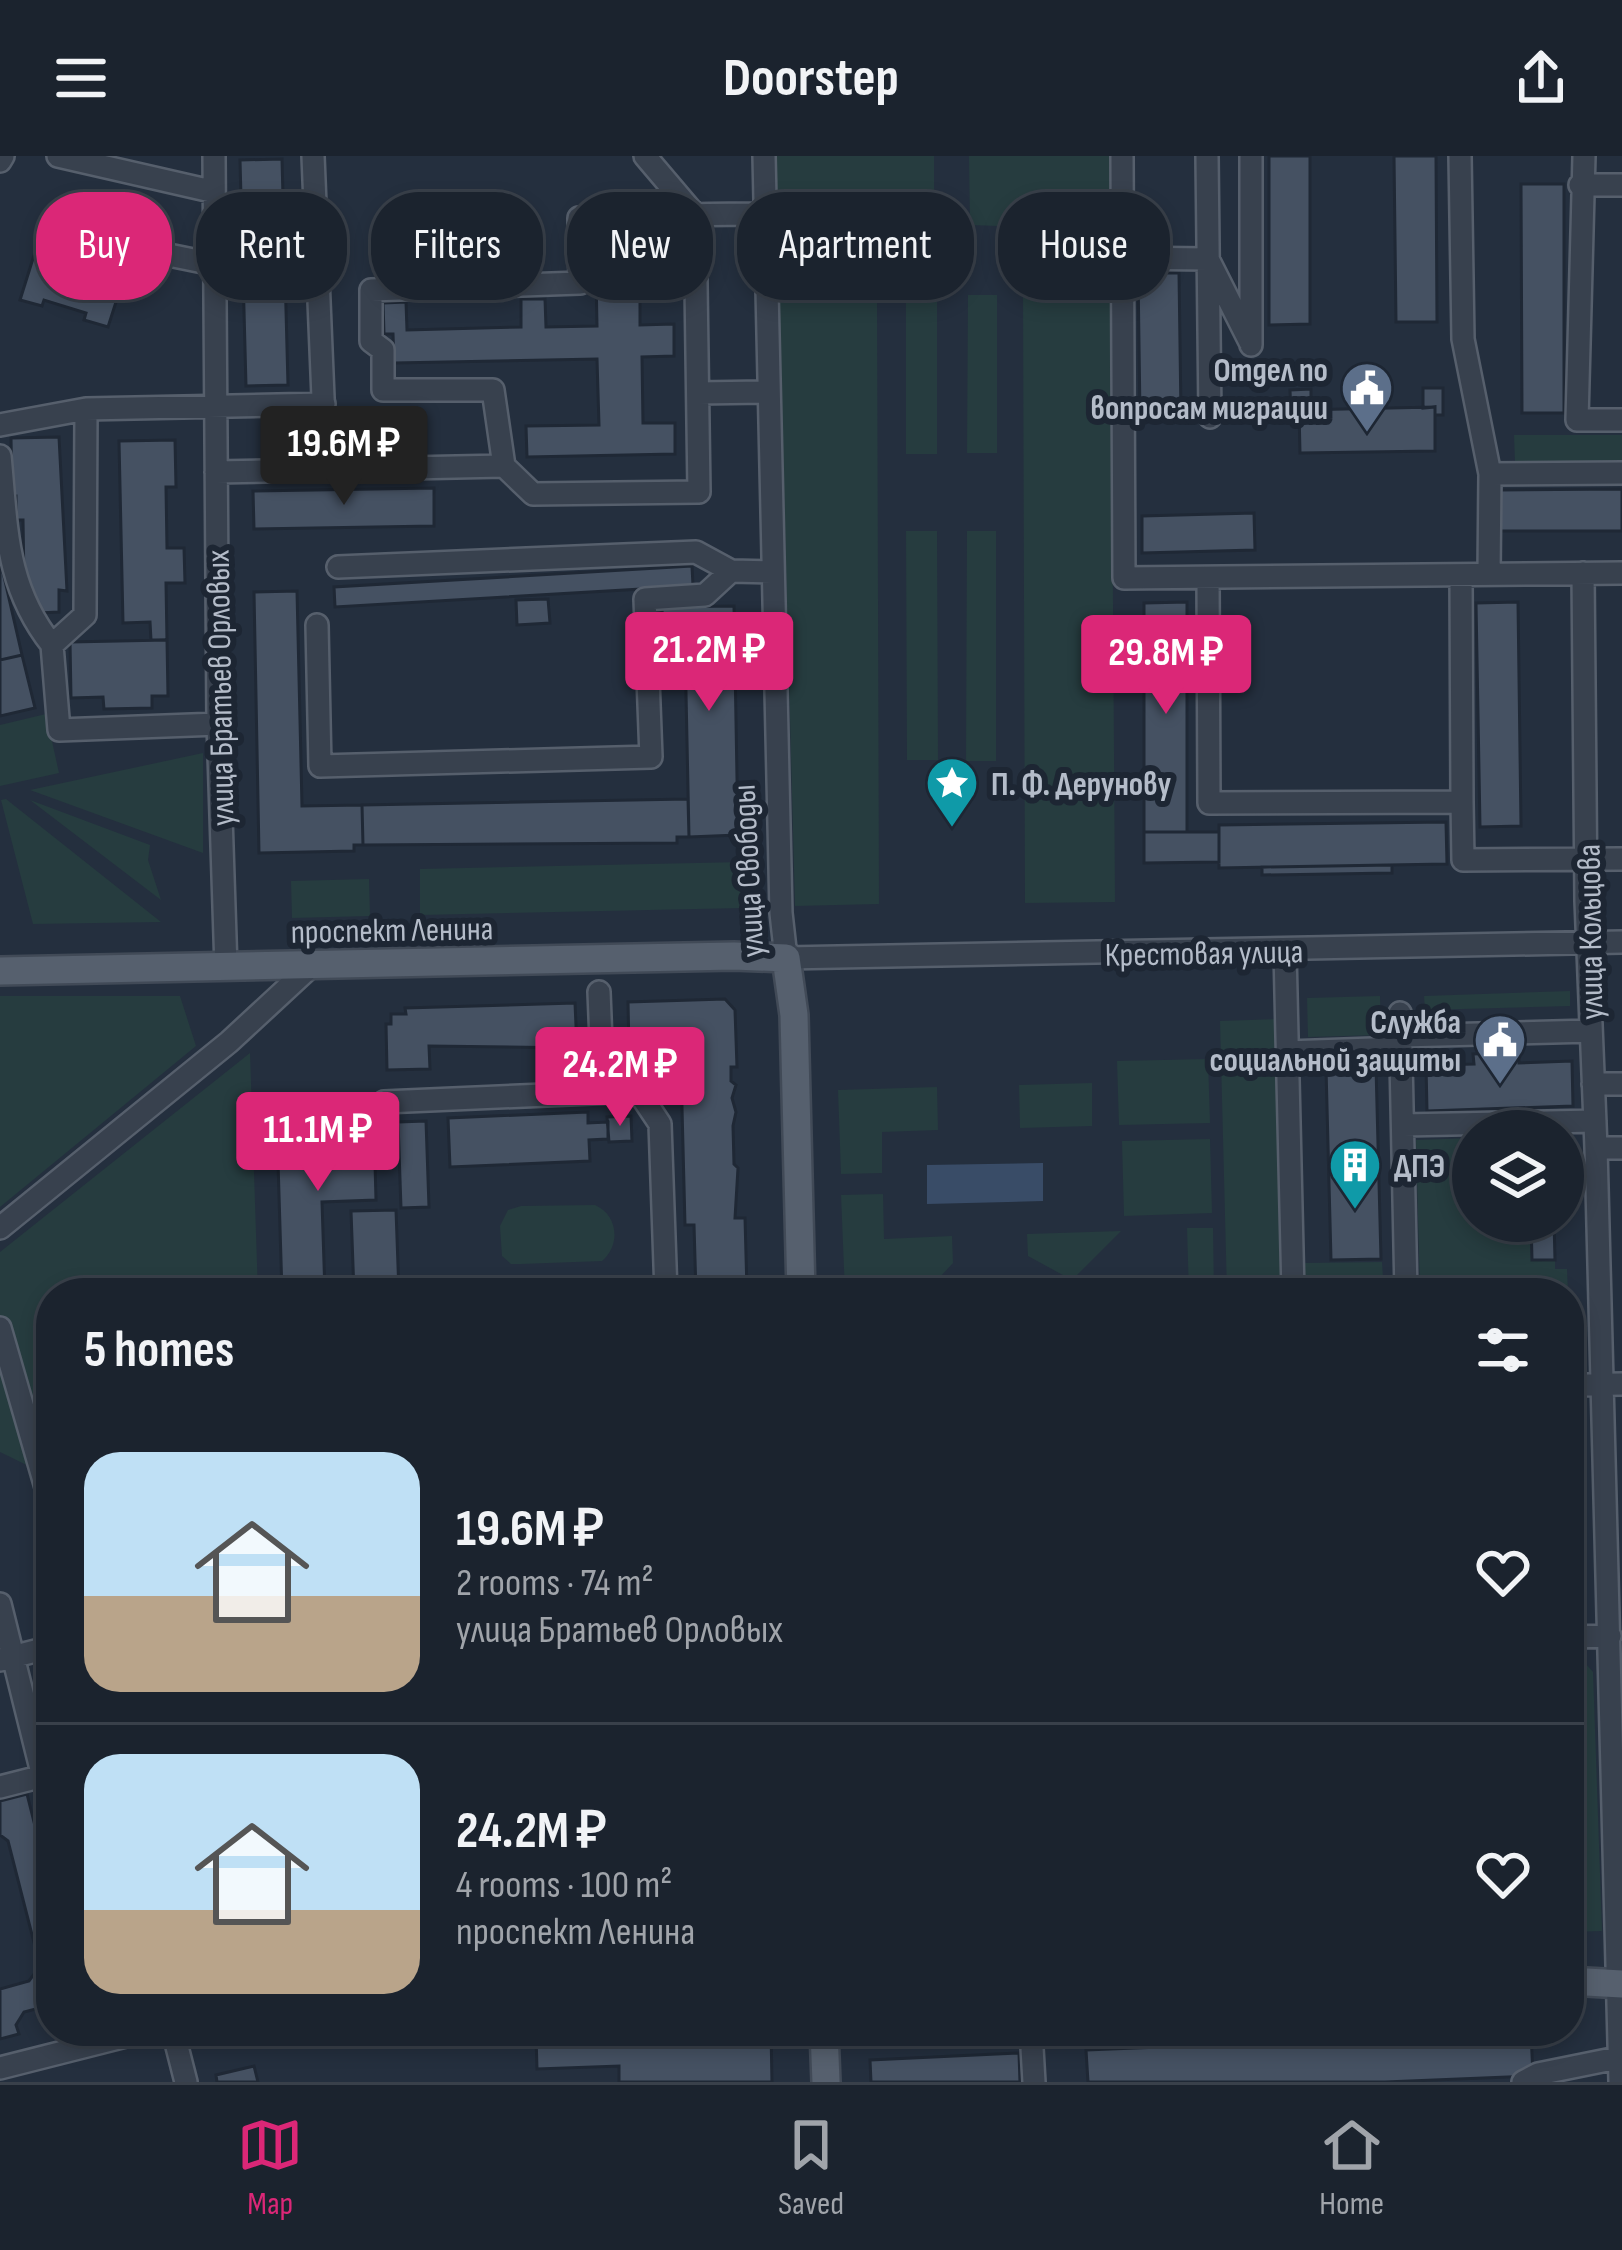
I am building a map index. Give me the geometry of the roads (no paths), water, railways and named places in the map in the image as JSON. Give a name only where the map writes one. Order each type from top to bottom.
[{"type":"main road","name":"проспект Ленина","points":[[0,971],[787,958]]},
{"type":"main road","name":"улица Свободы","points":[[787,958],[794,1015],[801,1278]]},
{"type":"main road","points":[[1584,1982],[1620,1984]]},
{"type":"main road","points":[[825,2046],[826,2082]]},
{"type":"street","points":[[58,156],[211,191]]},
{"type":"street","name":"улица Братьев Орловых","points":[[211,191],[214,156]]},
{"type":"street","points":[[314,156],[326,470]]},
{"type":"street","points":[[645,156],[676,192]]},
{"type":"street","name":"улица Свободы","points":[[764,156],[765,192]]},
{"type":"street","points":[[1122,156],[1122,192]]},
{"type":"street","points":[[1207,156],[1210,417]]},
{"type":"street","points":[[1208,259],[1251,345],[1251,156]]},
{"type":"street","points":[[1460,156],[1463,339],[1490,474],[1489,574]]},
{"type":"street","points":[[1583,156],[1577,420],[1622,420]]},
{"type":"street","points":[[1580,184],[1622,185]]},
{"type":"street","points":[[1170,259],[1208,259]]},
{"type":"street","points":[[567,283],[371,290],[371,341],[382,350],[383,390],[493,390],[504,466],[533,494],[699,492],[696,300]]},
{"type":"street","name":"улица Братьев Орловых","points":[[214,300],[226,968]]},
{"type":"street","name":"улица Свободы","points":[[767,300],[781,913],[787,958]]},
{"type":"street","points":[[1121,300],[1124,578],[1622,573]]},
{"type":"street","points":[[698,393],[769,392]]},
{"type":"street","points":[[0,425],[86,410],[324,404]]},
{"type":"street","points":[[52,645],[85,615],[86,410]]},
{"type":"street","points":[[0,456],[12,572],[32,619],[52,645],[58,730],[218,724]]},
{"type":"street","points":[[216,472],[504,466]]},
{"type":"street","points":[[1490,474],[1622,473]]},
{"type":"street","points":[[338,567],[696,552],[731,571],[772,572]]},
{"type":"street","points":[[317,625],[320,766],[651,757],[645,598],[705,595],[731,571]]},
{"type":"street","name":"улица Кольцова","points":[[1583,573],[1587,944],[1612,1384],[1610,1636],[1616,1661],[1620,2082]]},
{"type":"street","points":[[1462,574],[1463,860],[1622,859]]},
{"type":"street","points":[[1208,578],[1209,803],[1462,802]]},
{"type":"street","name":"Крестовая улица","points":[[787,958],[1622,942]]},
{"type":"street","points":[[1285,950],[1293,1278]]},
{"type":"street","points":[[0,1228],[230,1042],[310,967]]},
{"type":"street","points":[[599,992],[603,1091]]},
{"type":"street","points":[[1287,1052],[1400,1032],[1591,1030]]},
{"type":"street","points":[[1400,1032],[1406,1278]]},
{"type":"street","points":[[1593,1084],[1622,1084]]},
{"type":"street","points":[[385,1102],[638,1091],[660,1124],[665,1278]]},
{"type":"street","points":[[1403,1125],[1594,1121]]},
{"type":"street","points":[[1596,1148],[1622,1148]]},
{"type":"street","points":[[0,1328],[36,1448]]},
{"type":"street","points":[[0,1604],[7,1658],[36,1743]]},
{"type":"street","points":[[1584,1637],[1610,1636]]},
{"type":"street","points":[[0,1786],[36,1778]]},
{"type":"street","points":[[0,2068],[74,2046]]},
{"type":"street","points":[[177,2046],[186,2082]]},
{"type":"street","points":[[1032,2046],[1034,2082]]},
{"type":"street","points":[[1522,2082],[1538,2074],[1621,2057]]},
{"type":"water","points":[[1043,1163],[1043,1201],[927,1204],[927,1165]]},
{"type":"place","name":"Отдел по вопросам миграции","points":[[1367,434]]},
{"type":"place","name":"П. Ф. Дерунову","points":[[952,829]]},
{"type":"place","name":"Служба социальной защиты","points":[[1500,1086]]},
{"type":"place","name":"ДПЭ","points":[[1355,1211]]}]
